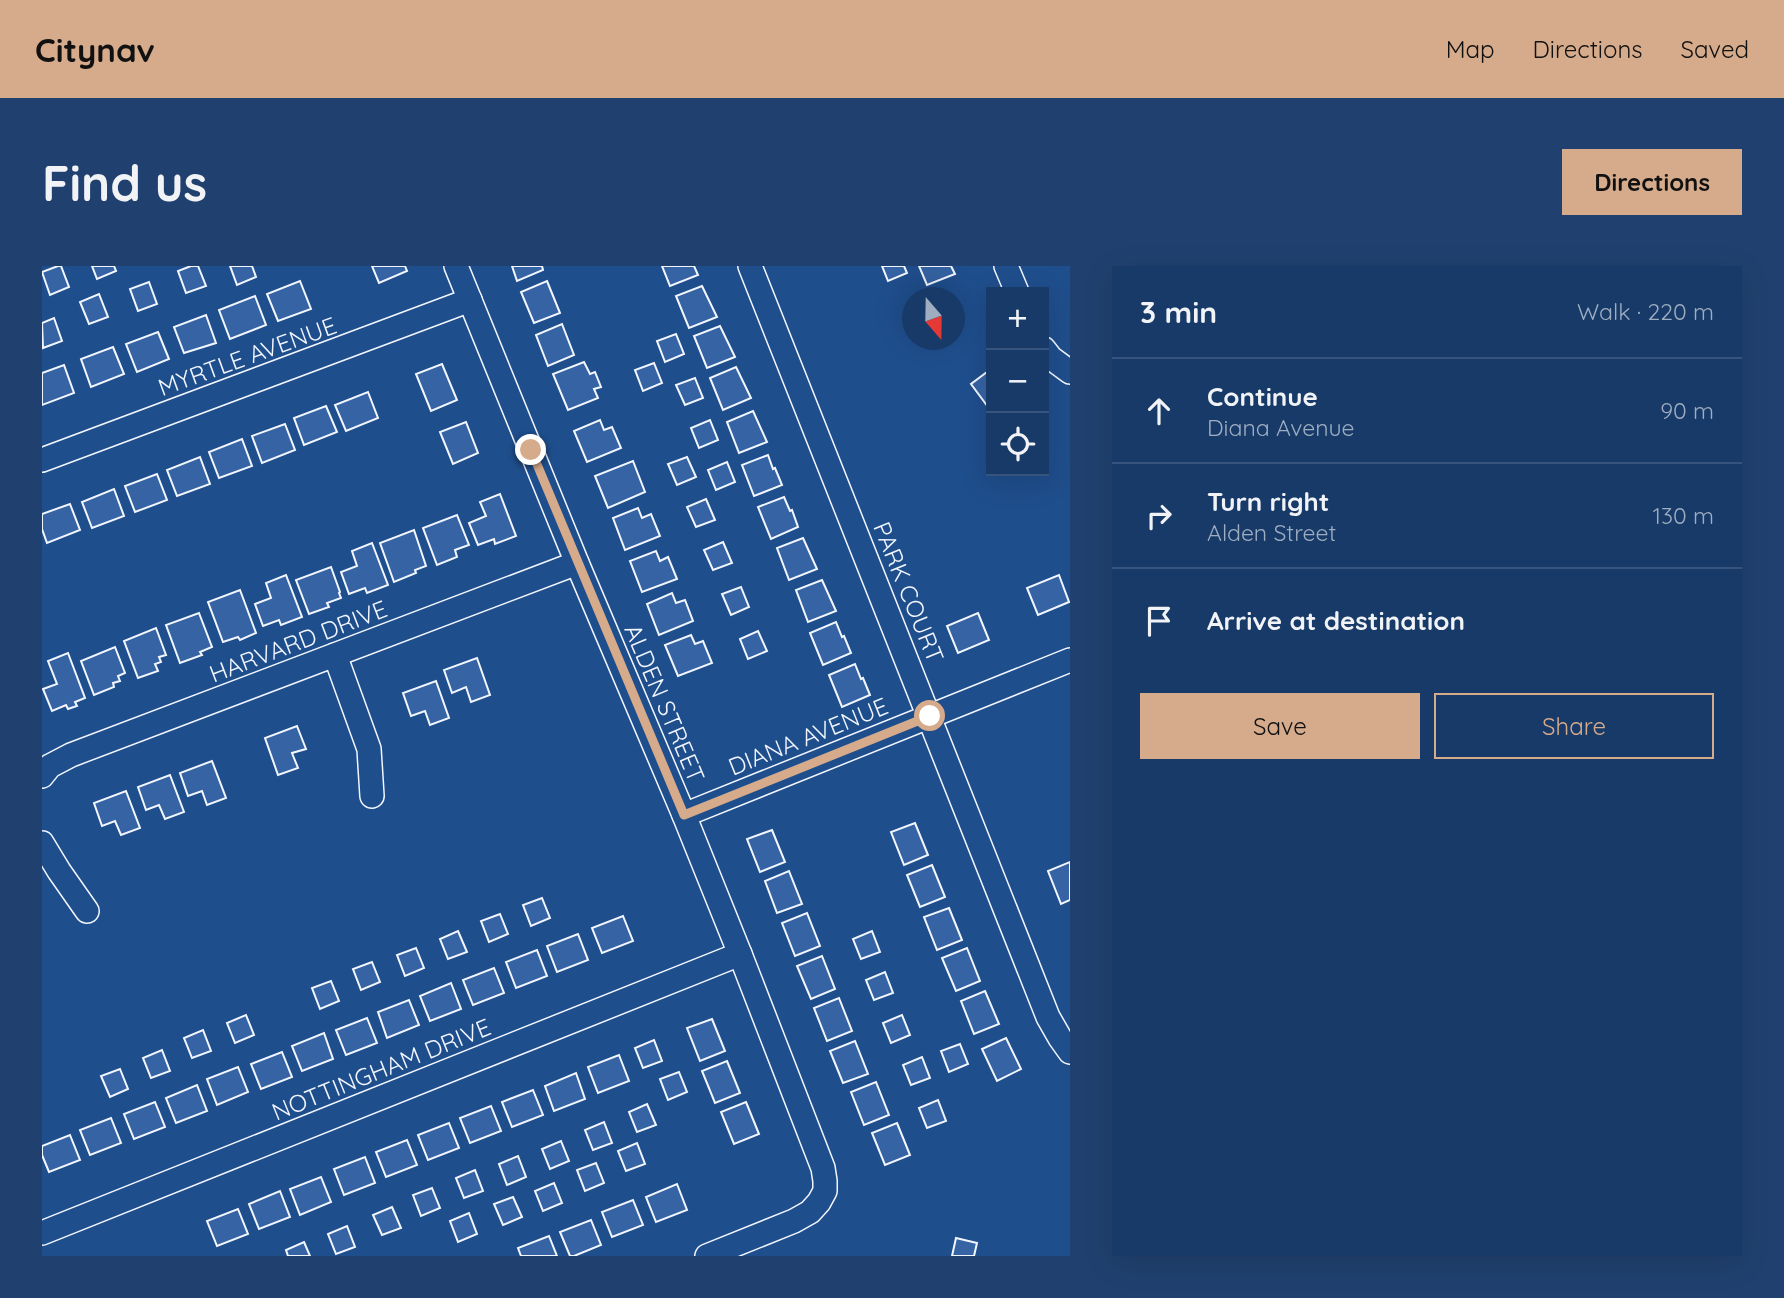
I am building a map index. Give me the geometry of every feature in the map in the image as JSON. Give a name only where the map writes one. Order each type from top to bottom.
[{"type":"street","name":"ALDEN STREET","points":[[456,266],[684,815],[822,1168],[825,1191],[810,1212],[707,1256]]},
{"type":"street","name":"PARK COURT","points":[[750,266],[1048,1017],[1070,1052]]},
{"type":"street","points":[[1006,266],[1015,287]]},
{"type":"street","name":"MYRTLE AVENUE","points":[[42,460],[470,300]]},
{"type":"street","points":[[1045,350],[1070,372]]},
{"type":"street","name":"HARVARD DRIVE","points":[[42,776],[50,766],[71,755],[577,562]]},
{"type":"street","points":[[335,655],[369,750],[372,796]]},
{"type":"street","name":"DIANA AVENUE","points":[[684,815],[1070,660]]},
{"type":"street","points":[[42,843],[87,911]]},
{"type":"street","name":"NOTTINGHAM DRIVE","points":[[42,1233],[740,954]]},
{"type":"building","points":[[61,266],[69,287],[50,295],[42,272]]},
{"type":"building","points":[[92,266],[114,266],[116,271],[97,279]]},
{"type":"building","points":[[198,266],[206,286],[186,293],[178,271]]},
{"type":"building","points":[[230,266],[252,266],[256,277],[237,285]]},
{"type":"building","points":[[372,266],[405,266],[407,271],[379,283]]},
{"type":"building","points":[[512,266],[542,266],[543,270],[517,281]]},
{"type":"building","points":[[662,266],[694,266],[698,275],[670,286]]},
{"type":"building","points":[[882,266],[904,266],[907,273],[888,281]]},
{"type":"building","points":[[919,266],[951,266],[955,274],[927,285]]},
{"type":"building","points":[[300,281],[311,309],[278,321],[267,294]]},
{"type":"building","points":[[547,281],[560,313],[534,323],[521,292]]},
{"type":"building","points":[[149,282],[157,304],[138,311],[130,289]]},
{"type":"building","points":[[702,286],[717,317],[689,328],[676,296]]},
{"type":"building","points":[[99,294],[108,317],[89,324],[80,302]]},
{"type":"building","points":[[255,296],[266,325],[230,339],[219,310]]},
{"type":"building","points":[[206,315],[216,343],[184,353],[174,327]]},
{"type":"building","points":[[54,318],[62,341],[43,348],[42,323]]},
{"type":"building","points":[[562,324],[574,355],[548,366],[536,335]]},
{"type":"building","points":[[720,326],[735,357],[707,368],[694,336]]},
{"type":"building","points":[[158,332],[169,359],[137,372],[126,344]]},
{"type":"building","points":[[676,334],[684,354],[665,362],[657,341]]},
{"type":"building","points":[[113,347],[124,374],[91,387],[81,359]]},
{"type":"building","points":[[584,362],[590,374],[595,372],[601,387],[594,389],[598,398],[568,410],[553,374]]},
{"type":"building","points":[[654,363],[662,383],[643,391],[635,370]]},
{"type":"building","points":[[442,364],[457,400],[431,411],[416,374]]},
{"type":"building","points":[[64,365],[74,393],[42,405],[42,373]]},
{"type":"building","points":[[736,367],[751,398],[723,410],[710,378]]},
{"type":"building","points":[[986,373],[986,404],[971,384]]},
{"type":"building","points":[[695,378],[703,398],[685,405],[676,385]]},
{"type":"building","points":[[368,392],[378,418],[346,431],[335,405]]},
{"type":"building","points":[[326,406],[337,432],[304,445],[294,418]]},
{"type":"building","points":[[753,411],[767,442],[739,453],[727,422]]},
{"type":"building","points":[[600,420],[604,430],[612,427],[621,448],[587,462],[574,431]]},
{"type":"building","points":[[710,420],[718,440],[699,448],[691,428]]},
{"type":"building","points":[[466,422],[478,453],[453,464],[440,432]]},
{"type":"building","points":[[285,424],[295,450],[262,463],[252,436]]},
{"type":"building","points":[[242,439],[252,466],[219,478],[209,452]]},
{"type":"building","points":[[768,455],[782,485],[754,496],[742,465]]},
{"type":"building","points":[[200,457],[210,484],[177,496],[167,470]]},
{"type":"building","points":[[687,457],[696,477],[677,485],[668,464]]},
{"type":"building","points":[[633,461],[645,492],[608,508],[595,476]]},
{"type":"building","points":[[727,462],[735,482],[716,490],[708,470]]},
{"type":"building","points":[[157,474],[167,500],[135,512],[125,486]]},
{"type":"building","points":[[114,489],[124,516],[92,528],[82,502]]},
{"type":"building","points":[[500,494],[516,536],[495,544],[494,539],[478,545],[469,523],[486,516],[480,502]]},
{"type":"building","points":[[784,497],[798,527],[771,539],[758,507]]},
{"type":"building","points":[[706,499],[715,520],[696,527],[687,507]]},
{"type":"building","points":[[70,504],[80,530],[47,543],[42,529],[42,514]]},
{"type":"building","points":[[638,508],[642,518],[651,514],[660,536],[625,550],[613,518]]},
{"type":"building","points":[[457,515],[469,545],[455,550],[457,557],[437,565],[423,528]]},
{"type":"building","points":[[414,530],[426,566],[394,582],[380,543]]},
{"type":"building","points":[[803,538],[817,569],[789,580],[777,548]]},
{"type":"building","points":[[723,542],[732,563],[713,570],[704,550]]},
{"type":"building","points":[[372,543],[388,585],[367,593],[365,588],[349,594],[341,572],[357,566],[352,551]]},
{"type":"building","points":[[656,551],[660,561],[668,557],[677,579],[642,592],[630,561]]},
{"type":"building","points":[[331,567],[341,598],[327,603],[329,607],[309,614],[296,580]]},
{"type":"building","points":[[286,575],[302,617],[281,625],[279,620],[263,626],[255,604],[271,598],[266,583]]},
{"type":"building","points":[[1059,575],[1069,602],[1038,615],[1027,588]]},
{"type":"building","points":[[822,580],[836,611],[808,622],[796,590]]},
{"type":"building","points":[[741,587],[749,607],[731,615],[722,594]]},
{"type":"building","points":[[240,590],[256,633],[240,640],[238,637],[223,642],[208,602]]},
{"type":"building","points":[[672,593],[676,603],[685,600],[693,621],[659,635],[647,604]]},
{"type":"building","points":[[199,613],[212,647],[200,652],[202,655],[180,663],[166,625]]},
{"type":"building","points":[[978,613],[989,640],[958,653],[947,626]]},
{"type":"building","points":[[836,622],[851,653],[823,665],[810,633]]},
{"type":"building","points":[[156,628],[166,655],[159,657],[161,662],[155,664],[158,671],[138,678],[124,641]]},
{"type":"building","points":[[758,631],[767,651],[748,659],[740,639]]},
{"type":"building","points":[[691,635],[695,644],[703,641],[712,663],[678,676],[665,645]]},
{"type":"building","points":[[115,647],[125,673],[118,676],[120,681],[113,683],[114,687],[94,695],[81,661]]},
{"type":"building","points":[[68,653],[85,698],[75,702],[77,706],[68,709],[66,705],[52,711],[43,689],[57,684],[48,661]]},
{"type":"building","points":[[477,658],[490,695],[471,702],[466,687],[452,693],[444,670]]},
{"type":"building","points":[[855,664],[870,695],[842,707],[829,675]]},
{"type":"building","points":[[436,681],[449,718],[430,725],[425,711],[411,716],[403,693]]},
{"type":"building","points":[[297,726],[306,749],[292,753],[298,768],[278,775],[265,738]]},
{"type":"building","points":[[212,761],[226,798],[207,805],[202,791],[188,796],[180,773]]},
{"type":"building","points":[[170,775],[184,812],[165,819],[159,805],[146,810],[138,787]]},
{"type":"building","points":[[126,791],[140,828],[121,835],[115,821],[102,826],[94,803]]},
{"type":"building","points":[[915,823],[928,855],[904,865],[891,832]]},
{"type":"building","points":[[772,830],[785,862],[760,872],[747,839]]},
{"type":"building","points":[[1070,862],[1070,900],[1061,904],[1048,871]]},
{"type":"building","points":[[932,865],[945,897],[920,907],[907,875]]},
{"type":"building","points":[[789,871],[802,904],[777,913],[765,881]]},
{"type":"building","points":[[542,898],[550,918],[531,926],[523,905]]},
{"type":"building","points":[[949,908],[962,940],[937,950],[924,917]]},
{"type":"building","points":[[807,913],[820,946],[795,956],[782,923]]},
{"type":"building","points":[[500,914],[508,934],[489,942],[481,921]]},
{"type":"building","points":[[623,916],[633,941],[602,953],[592,928]]},
{"type":"building","points":[[458,931],[467,952],[448,959],[440,939]]},
{"type":"building","points":[[872,931],[880,952],[861,959],[853,939]]},
{"type":"building","points":[[578,934],[588,960],[557,972],[547,946]]},
{"type":"building","points":[[416,948],[424,968],[405,976],[397,955]]},
{"type":"building","points":[[967,948],[980,981],[956,991],[942,958]]},
{"type":"building","points":[[537,950],[547,976],[516,988],[506,962]]},
{"type":"building","points":[[822,956],[835,989],[811,999],[797,966]]},
{"type":"building","points":[[372,962],[380,982],[361,990],[353,969]]},
{"type":"building","points":[[494,968],[504,993],[473,1005],[463,980]]},
{"type":"building","points":[[885,972],[893,993],[874,1000],[866,980]]},
{"type":"building","points":[[331,981],[339,1001],[320,1009],[312,988]]},
{"type":"building","points":[[451,983],[461,1009],[430,1021],[420,996]]},
{"type":"building","points":[[985,991],[999,1024],[974,1034],[961,1001]]},
{"type":"building","points":[[839,998],[852,1031],[827,1041],[814,1008]]},
{"type":"building","points":[[409,1000],[419,1025],[387,1038],[378,1012]]},
{"type":"building","points":[[246,1015],[254,1035],[235,1043],[227,1023]]},
{"type":"building","points":[[902,1015],[910,1035],[891,1043],[883,1023]]},
{"type":"building","points":[[367,1018],[377,1043],[346,1055],[336,1030]]},
{"type":"building","points":[[712,1019],[725,1051],[700,1061],[687,1028]]},
{"type":"building","points":[[203,1030],[211,1051],[192,1058],[184,1038]]},
{"type":"building","points":[[324,1033],[333,1059],[302,1071],[292,1046]]},
{"type":"building","points":[[1006,1038],[1021,1069],[997,1081],[982,1049]]},
{"type":"building","points":[[654,1040],[662,1061],[643,1068],[635,1048]]},
{"type":"building","points":[[855,1041],[868,1074],[843,1083],[830,1051]]},
{"type":"building","points":[[960,1044],[968,1064],[949,1072],[941,1051]]},
{"type":"building","points":[[162,1050],[170,1071],[151,1078],[143,1058]]},
{"type":"building","points":[[282,1052],[292,1077],[261,1089],[251,1064]]},
{"type":"building","points":[[619,1055],[629,1081],[598,1093],[588,1067]]},
{"type":"building","points":[[922,1057],[930,1078],[911,1085],[903,1065]]},
{"type":"building","points":[[727,1061],[740,1093],[715,1103],[702,1071]]},
{"type":"building","points":[[238,1067],[248,1092],[217,1105],[207,1079]]},
{"type":"building","points":[[120,1069],[128,1089],[110,1097],[101,1076]]},
{"type":"building","points":[[679,1072],[687,1092],[668,1100],[660,1079]]},
{"type":"building","points":[[576,1073],[585,1099],[554,1111],[545,1086]]},
{"type":"building","points":[[876,1082],[889,1115],[864,1125],[851,1092]]},
{"type":"building","points":[[197,1085],[207,1111],[176,1123],[166,1098]]},
{"type":"building","points":[[533,1090],[543,1115],[512,1127],[502,1102]]},
{"type":"building","points":[[938,1100],[946,1121],[927,1128],[919,1108]]},
{"type":"building","points":[[155,1102],[165,1127],[134,1139],[124,1114]]},
{"type":"building","points":[[746,1102],[759,1134],[734,1144],[721,1112]]},
{"type":"building","points":[[647,1104],[656,1125],[637,1132],[629,1112]]},
{"type":"building","points":[[491,1106],[501,1131],[470,1143],[460,1118]]},
{"type":"building","points":[[111,1118],[121,1143],[90,1155],[80,1130]]},
{"type":"building","points":[[604,1122],[612,1143],[593,1150],[585,1130]]},
{"type":"building","points":[[449,1123],[459,1148],[428,1160],[418,1135]]},
{"type":"building","points":[[897,1123],[910,1155],[885,1165],[872,1133]]},
{"type":"building","points":[[70,1135],[80,1160],[49,1172],[42,1155],[42,1146]]},
{"type":"building","points":[[407,1140],[417,1165],[386,1177],[376,1152]]},
{"type":"building","points":[[561,1141],[569,1161],[550,1169],[542,1149]]},
{"type":"building","points":[[637,1143],[645,1164],[626,1171],[618,1151]]},
{"type":"building","points":[[518,1156],[526,1177],[507,1185],[499,1164]]},
{"type":"building","points":[[365,1157],[375,1183],[344,1195],[334,1169]]},
{"type":"building","points":[[596,1163],[604,1183],[585,1191],[577,1170]]},
{"type":"building","points":[[475,1170],[483,1191],[464,1198],[456,1178]]},
{"type":"building","points":[[321,1177],[331,1202],[300,1215],[290,1189]]},
{"type":"building","points":[[554,1183],[562,1203],[543,1211],[535,1191]]},
{"type":"building","points":[[677,1184],[687,1210],[656,1222],[646,1197]]},
{"type":"building","points":[[432,1188],[440,1208],[421,1216],[413,1195]]},
{"type":"building","points":[[280,1191],[290,1217],[259,1229],[249,1204]]},
{"type":"building","points":[[513,1197],[522,1217],[503,1225],[494,1204]]},
{"type":"building","points":[[633,1200],[643,1225],[612,1237],[602,1212]]},
{"type":"building","points":[[392,1207],[401,1228],[382,1235],[373,1215]]},
{"type":"building","points":[[238,1209],[248,1234],[217,1246],[207,1221]]},
{"type":"building","points":[[469,1213],[477,1234],[458,1242],[450,1221]]},
{"type":"building","points":[[591,1220],[601,1245],[570,1256],[560,1232]]},
{"type":"building","points":[[347,1226],[355,1247],[336,1254],[328,1234]]},
{"type":"building","points":[[549,1236],[557,1256],[521,1256],[518,1248]]},
{"type":"building","points":[[956,1238],[977,1243],[974,1256],[952,1256]]},
{"type":"building","points":[[304,1242],[310,1256],[288,1256],[286,1250]]},
{"type":"route","points":[[531,450],[684,815],[930,716]]}]
